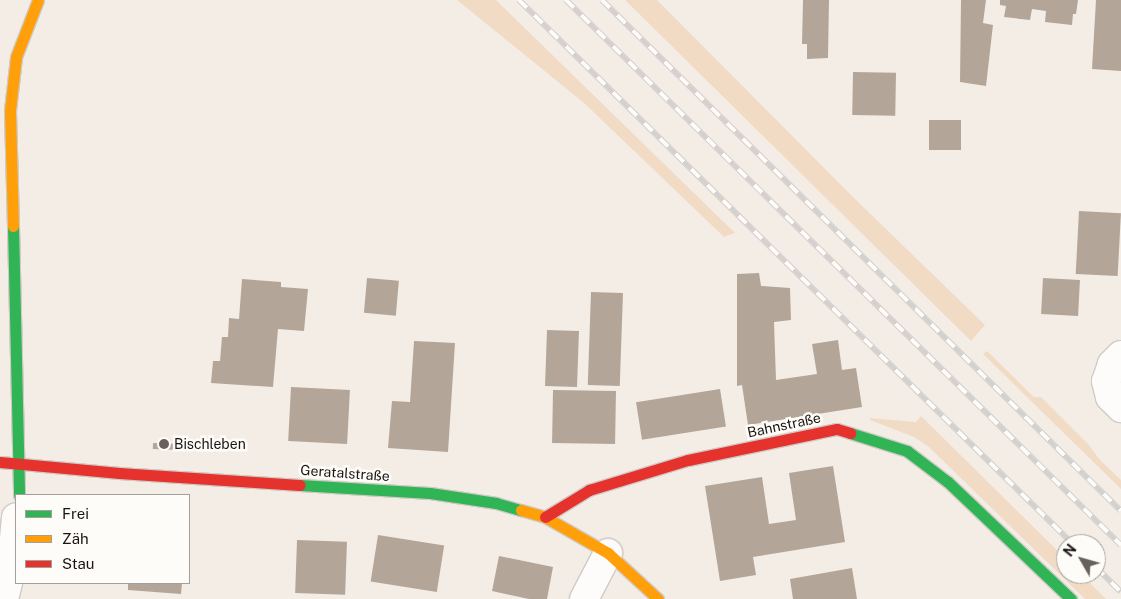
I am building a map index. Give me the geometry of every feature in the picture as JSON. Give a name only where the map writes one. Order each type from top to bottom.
[{"type":"street","points":[[19,494],[10,110],[16,57],[38,0]]},
{"type":"street","points":[[1121,355],[1112,364],[1106,381],[1110,397],[1121,407]]},
{"type":"street","name":"Bahnstraße","points":[[545,517],[589,490],[688,460],[837,428],[907,451],[948,482],[1071,599]]},
{"type":"street","name":"Geratalstraße","points":[[0,462],[119,473],[430,493],[496,503],[545,517],[608,553],[658,599]]},
{"type":"street","points":[[4,599],[11,571],[15,529]]},
{"type":"street","points":[[584,599],[608,553]]},
{"type":"shaded area","points":[[457,0],[496,0],[735,233],[724,237],[584,103]]},
{"type":"shaded area","points":[[625,0],[657,0],[853,197],[985,325],[971,341]]},
{"type":"shaded area","points":[[987,351],[1034,397],[1041,397],[1088,444],[1100,460],[1121,480],[1121,489],[983,354]]},
{"type":"shaded area","points":[[921,416],[1056,549],[1056,571],[929,447],[914,437],[870,420],[870,418],[916,422]]},
{"type":"shaded area","points":[[1070,584],[1091,584],[1106,599],[1085,599]]},
{"type":"building","points":[[803,0],[829,0],[828,58],[807,59],[807,44],[802,44]]},
{"type":"building","points":[[961,0],[986,0],[983,23],[993,25],[986,86],[960,82]]},
{"type":"building","points":[[1000,0],[1078,0],[1076,14],[1073,14],[1072,25],[1045,22],[1046,11],[1032,9],[1030,20],[1004,17],[1006,6],[1000,5]]},
{"type":"building","points":[[1096,0],[1121,0],[1121,71],[1092,69]]},
{"type":"building","points":[[853,72],[896,73],[895,116],[852,115]]},
{"type":"building","points":[[929,120],[961,120],[961,150],[929,150]]},
{"type":"building","points":[[1079,211],[1121,213],[1118,276],[1076,274]]},
{"type":"building","points":[[759,273],[761,286],[790,288],[791,320],[774,322],[776,380],[817,374],[812,344],[838,340],[842,370],[856,368],[862,407],[748,425],[742,385],[737,386],[737,274]]},
{"type":"building","points":[[367,278],[399,281],[396,316],[364,313]]},
{"type":"building","points":[[1043,278],[1080,280],[1078,316],[1041,314]]},
{"type":"building","points":[[242,279],[281,282],[281,287],[308,289],[304,331],[278,329],[273,387],[211,383],[213,361],[220,361],[222,337],[228,337],[229,318],[239,319]]},
{"type":"building","points":[[591,292],[623,293],[620,386],[588,385]]},
{"type":"building","points":[[547,330],[579,331],[577,387],[545,386]]},
{"type":"building","points":[[414,341],[455,343],[448,452],[388,448],[392,401],[410,402]]},
{"type":"building","points":[[291,387],[350,390],[347,444],[288,441]]},
{"type":"building","points":[[720,389],[726,427],[642,440],[636,402]]},
{"type":"building","points":[[553,390],[616,391],[615,444],[552,443]]},
{"type":"building","points":[[153,443],[177,444],[177,450],[153,449]]},
{"type":"building","points":[[833,466],[845,542],[753,557],[756,575],[720,581],[705,486],[762,477],[769,524],[796,520],[789,473]]},
{"type":"building","points":[[378,535],[444,545],[437,592],[371,581]]},
{"type":"building","points":[[297,540],[347,542],[345,595],[295,593]]},
{"type":"building","points":[[499,556],[553,567],[547,599],[529,599],[492,591]]},
{"type":"building","points":[[852,568],[857,599],[793,599],[790,579]]},
{"type":"building","points":[[128,584],[182,584],[181,594],[128,590]]},
{"type":"railway","points":[[519,0],[1063,534]]},
{"type":"railway","points":[[566,0],[1121,545]]},
{"type":"railway","points":[[602,0],[1121,511]]},
{"type":"railway","points":[[1106,577],[1121,592]]},
{"type":"traffic: fast","points":[[13,226],[19,494]]},
{"type":"traffic: fast","points":[[850,433],[907,451],[948,482],[1071,599]]},
{"type":"traffic: fast","points":[[300,485],[430,493],[496,503],[521,510]]},
{"type":"traffic: slow","points":[[13,226],[10,110],[16,57],[38,0]]},
{"type":"traffic: slow","points":[[521,510],[545,517],[608,553],[658,599]]},
{"type":"traffic: jam","points":[[545,517],[589,490],[688,460],[837,429],[850,433]]},
{"type":"traffic: jam","points":[[0,462],[119,473],[300,485]]},
{"type":"place","name":"Bischleben","points":[[164,444]]}]
